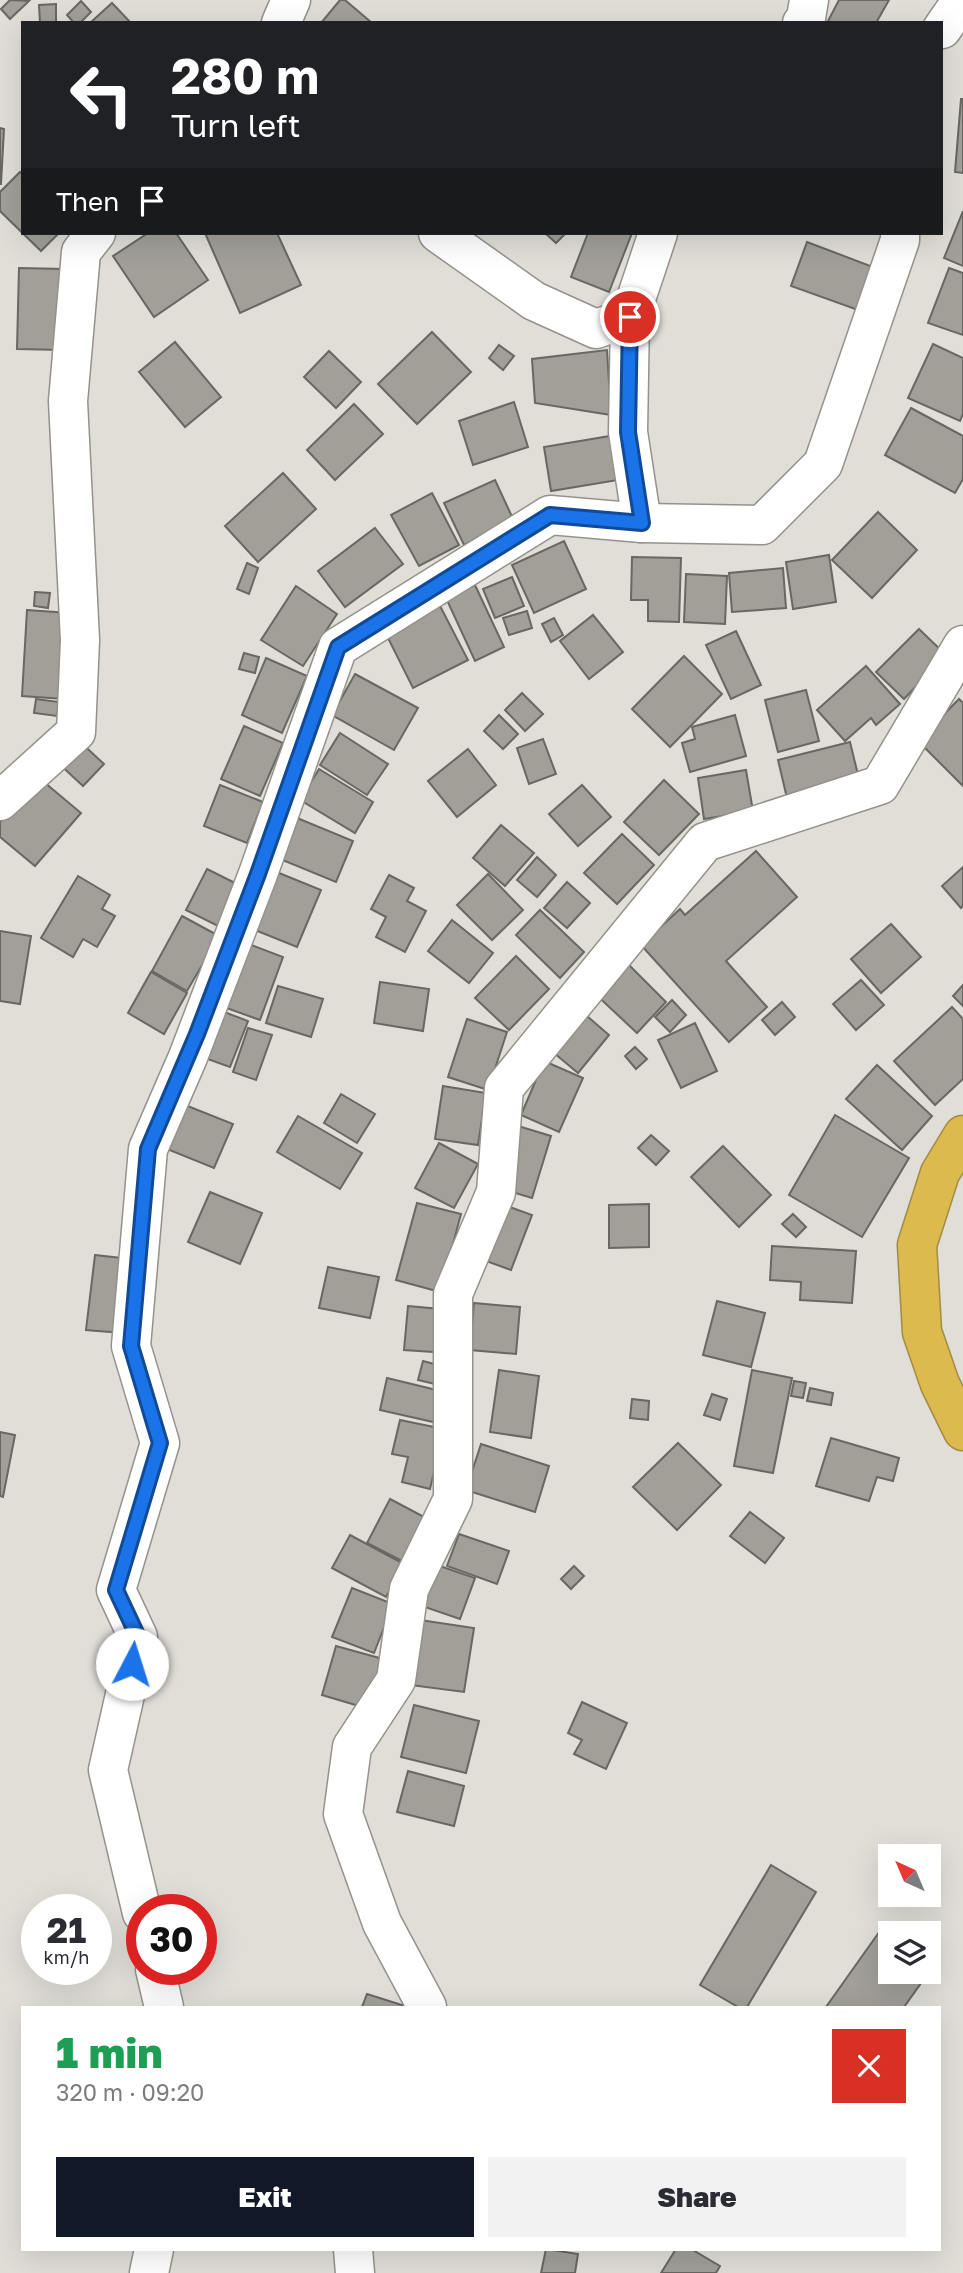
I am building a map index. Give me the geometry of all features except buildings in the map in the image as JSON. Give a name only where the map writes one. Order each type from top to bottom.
[{"type":"highway","points":[[963,1135],[940,1173],[918,1245],[922,1332],[940,1384],[963,1431]]},
{"type":"street","points":[[282,21],[291,0]]},
{"type":"street","points":[[804,21],[809,0]]},
{"type":"street","points":[[943,28],[962,0]]},
{"type":"street","points":[[0,801],[76,732],[80,640],[68,401],[81,253],[94,235]]},
{"type":"street","points":[[441,235],[534,301],[596,329],[630,317]]},
{"type":"street","points":[[642,523],[628,432],[630,317],[657,235]]},
{"type":"street","points":[[137,1894],[108,1770],[138,1637],[116,1590],[160,1443],[131,1346],[148,1149],[188,1057],[239,923],[338,647],[550,515],[642,523],[762,525],[823,464],[900,235]]},
{"type":"street","points":[[426,2006],[382,1923],[343,1814],[352,1747],[396,1679],[409,1589],[453,1499],[453,1294],[496,1192],[504,1088],[705,842],[880,785],[963,645]]},
{"type":"street","points":[[159,1985],[164,2006]]},
{"type":"street","points":[[149,2273],[154,2251]]},
{"type":"street","points":[[353,2251],[355,2273]]},
{"type":"route","points":[[132,1664],[138,1637],[116,1590],[160,1443],[131,1346],[148,1149],[188,1057],[258,874],[338,647],[550,515],[642,523],[628,432],[630,317]]}]
